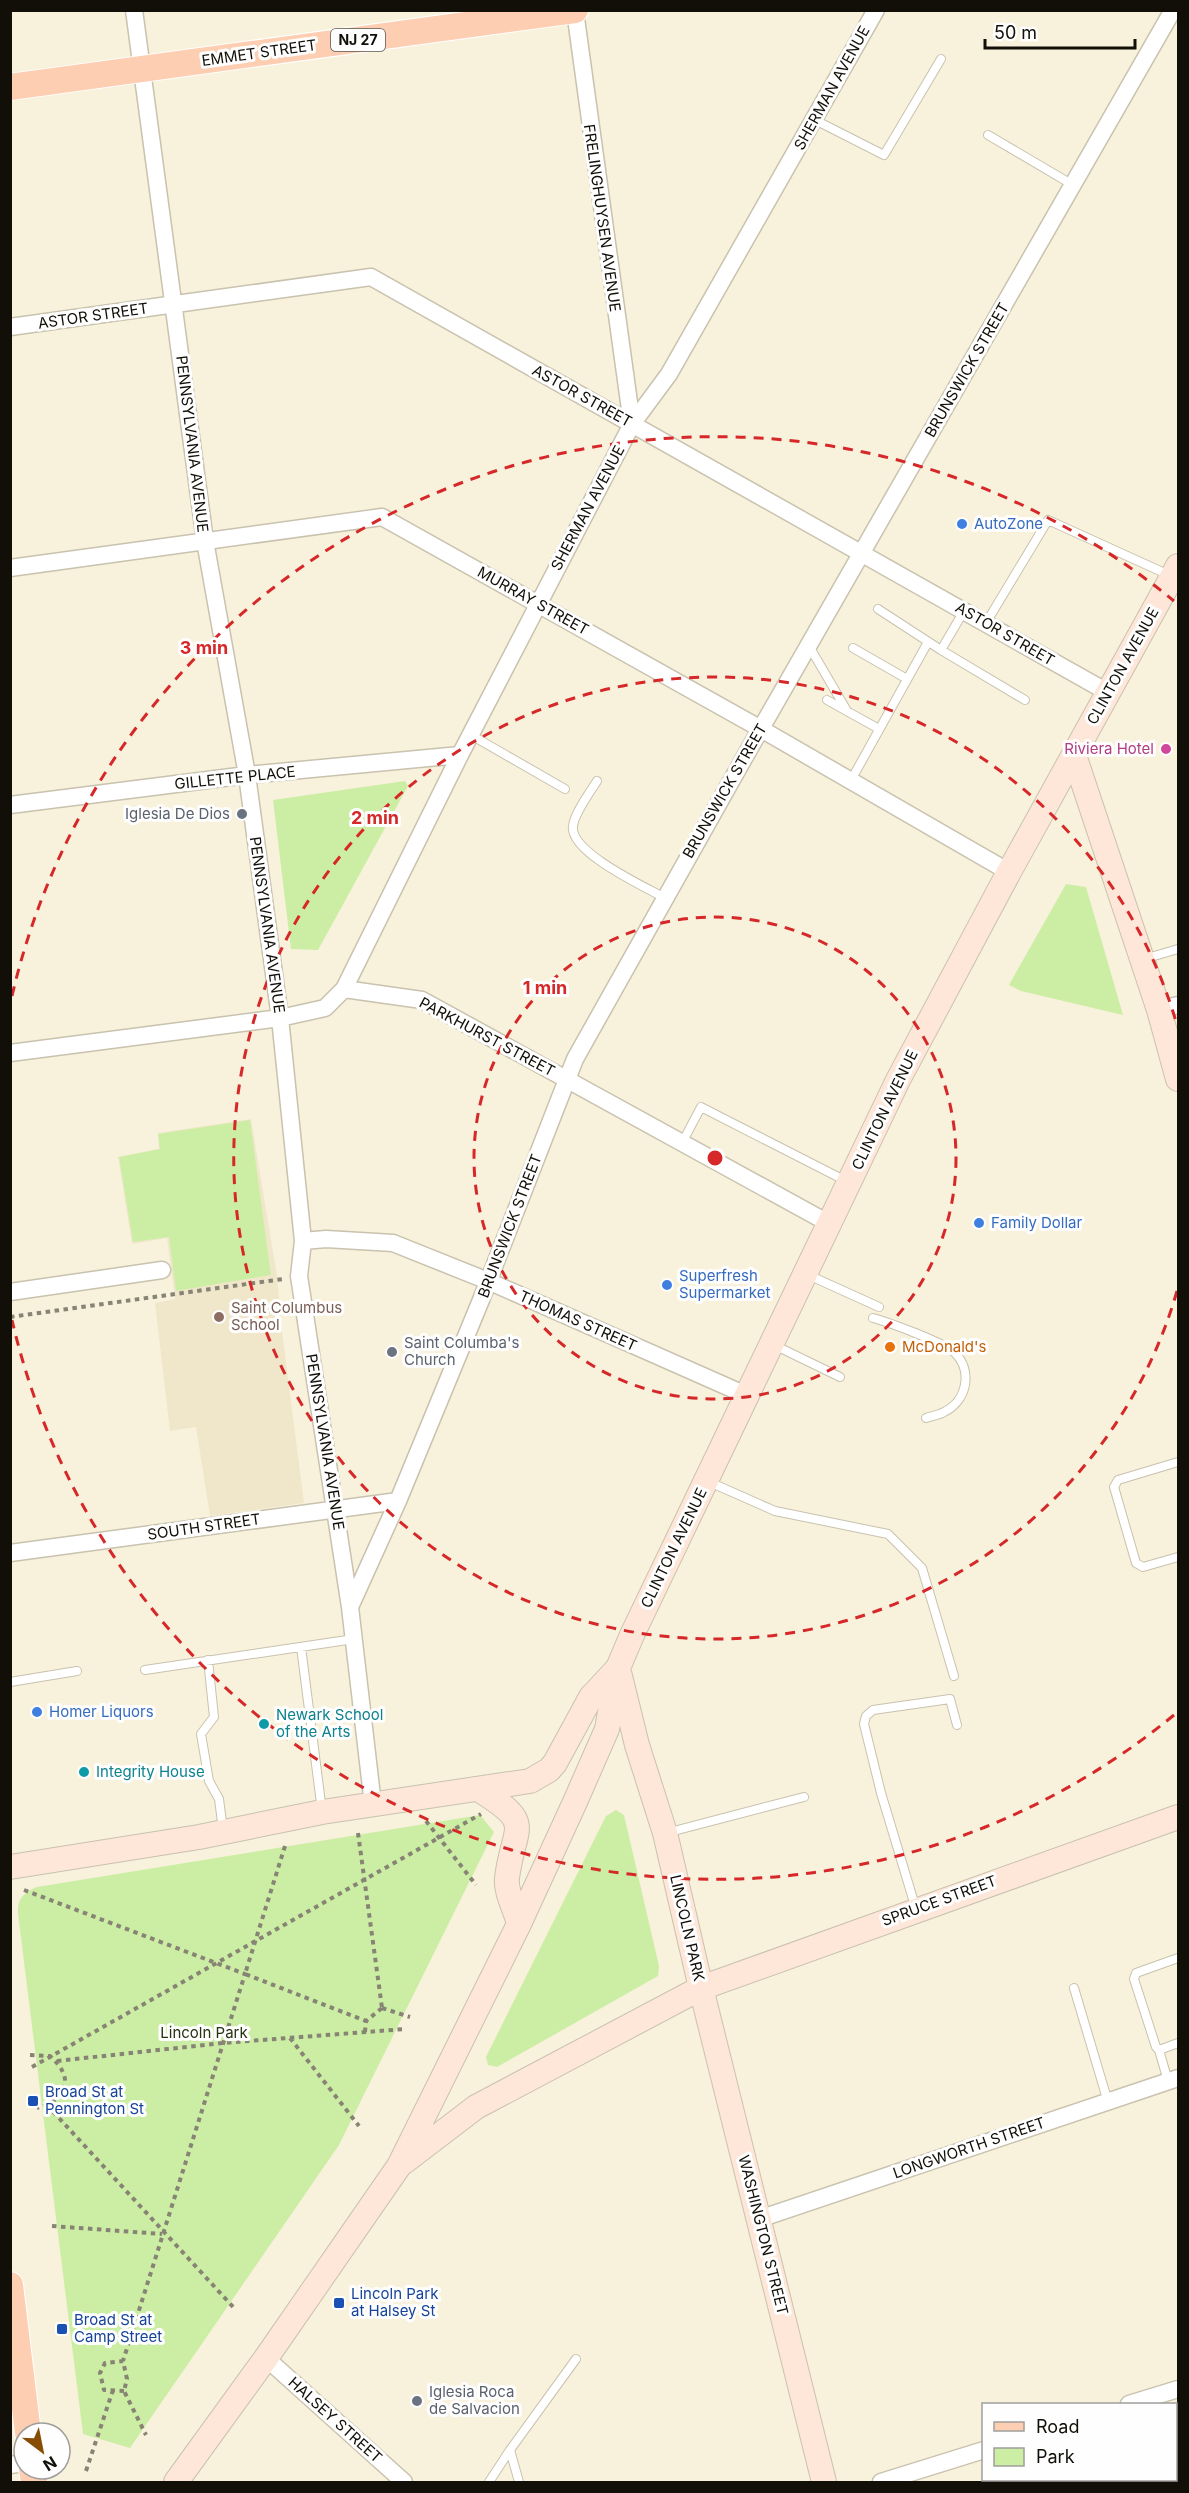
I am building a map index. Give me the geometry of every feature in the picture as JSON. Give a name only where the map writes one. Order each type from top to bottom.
[{"type":"main road","name":"EMMET STREET","points":[[10,87],[576,11]]},
{"type":"main road","name":"CLINTON AVENUE","points":[[618,1668],[746,1395],[898,1080],[1009,872],[1175,572]]},
{"type":"main road","points":[[1074,755],[1142,960],[1169,1007],[1179,1079]]},
{"type":"main road","points":[[10,1868],[199,1837],[223,1830],[322,1812],[373,1805],[483,1800],[530,1781],[549,1770],[591,1697],[618,1668]]},
{"type":"main road","name":"LINCOLN PARK","points":[[399,2166],[476,2107],[701,1988],[665,1833],[637,1745],[618,1668]]},
{"type":"main road","name":"LINCOLN PARK","points":[[176,2482],[266,2358],[399,2166],[519,1924],[607,1729],[618,1668]]},
{"type":"main road","points":[[483,1800],[509,1809],[516,1822],[518,1834],[506,1881],[519,1924]]},
{"type":"main road","name":"SPRUCE STREET","points":[[701,1988],[916,1909],[1179,1817]]},
{"type":"main road","name":"WASHINGTON STREET","points":[[701,1988],[824,2482]]},
{"type":"main road","points":[[10,2285],[27,2421]]},
{"type":"street","name":"PENNSYLVANIA AVENUE","points":[[134,10],[205,541],[247,775],[280,1018],[303,1241],[299,1276],[350,1608],[373,1805]]},
{"type":"street","name":"SHERMAN AVENUE","points":[[344,989],[460,755],[632,424],[669,374],[876,10]]},
{"type":"street","name":"BRUNSWICK STREET","points":[[350,1608],[398,1501],[575,1059],[761,729],[1173,10]]},
{"type":"street","name":"FRELINGHUYSEN AVENUE","points":[[576,11],[632,424]]},
{"type":"street","name":"ASTOR STREET","points":[[10,327],[371,277],[1109,693]]},
{"type":"street","name":"MURRAY STREET","points":[[10,568],[382,517],[761,729],[1009,872]]},
{"type":"street","name":"GILLETTE PLACE","points":[[10,805],[247,775],[460,755]]},
{"type":"street","points":[[10,1053],[280,1018],[325,1008],[344,989]]},
{"type":"street","name":"PARKHURST STREET","points":[[344,989],[422,1000],[830,1224]]},
{"type":"street","name":"THOMAS STREET","points":[[303,1241],[326,1239],[393,1243],[488,1281],[746,1395]]},
{"type":"street","points":[[10,1292],[162,1269]]},
{"type":"street","name":"SOUTH STREET","points":[[10,1553],[398,1501]]},
{"type":"street","name":"LONGWORTH STREET","points":[[759,2219],[1174,2079]]},
{"type":"street","name":"HALSEY STREET","points":[[266,2358],[404,2482]]},
{"type":"street","points":[[1132,2403],[1179,2389]]},
{"type":"street","points":[[881,2482],[982,2451]]},
{"type":"lane","points":[[815,120],[884,154],[941,59]]},
{"type":"lane","points":[[988,135],[1072,185]]},
{"type":"lane","points":[[986,623],[1048,520],[1175,572]]},
{"type":"lane","points":[[878,609],[1025,700]]},
{"type":"lane","points":[[941,650],[964,611]]},
{"type":"lane","points":[[850,782],[928,642]]},
{"type":"lane","points":[[809,646],[847,711]]},
{"type":"lane","points":[[853,648],[907,680]]},
{"type":"lane","points":[[826,699],[879,729]]},
{"type":"lane","points":[[471,735],[565,789]]},
{"type":"lane","points":[[597,781],[573,824],[573,833],[577,840],[606,865],[665,898]]},
{"type":"lane","points":[[1142,960],[1179,949]]},
{"type":"lane","points":[[682,1143],[701,1107],[849,1182]]},
{"type":"lane","points":[[806,1274],[879,1307]]},
{"type":"lane","points":[[873,1318],[892,1323],[954,1352],[962,1362],[967,1382],[963,1392],[946,1412],[927,1418]]},
{"type":"lane","points":[[772,1344],[840,1377]]},
{"type":"lane","points":[[1179,1462],[1118,1480],[1114,1487],[1136,1563],[1143,1568],[1179,1557]]},
{"type":"lane","points":[[706,1481],[775,1511],[888,1534],[922,1568],[954,1676]]},
{"type":"lane","points":[[145,1670],[354,1639]]},
{"type":"lane","points":[[301,1647],[322,1812]]},
{"type":"lane","points":[[208,1660],[214,1717],[201,1734],[209,1781],[219,1799],[223,1830]]},
{"type":"lane","points":[[10,1682],[76,1671]]},
{"type":"lane","points":[[916,1909],[881,1793],[864,1724],[866,1716],[873,1710],[950,1699],[957,1725]]},
{"type":"lane","points":[[665,1833],[804,1797]]},
{"type":"lane","points":[[1174,2079],[1156,2047],[1134,1979],[1136,1973],[1179,1958]]},
{"type":"lane","points":[[1074,1988],[1108,2102]]},
{"type":"lane","points":[[1159,2050],[1179,2043]]},
{"type":"lane","points":[[489,2482],[576,2359]]},
{"type":"lane","points":[[510,2450],[519,2482]]},
{"type":"path","points":[[10,1317],[278,1280]]},
{"type":"path","points":[[32,2067],[438,1840],[483,1800]]},
{"type":"path","points":[[426,1821],[438,1840],[476,1885]]},
{"type":"path","points":[[358,1833],[382,2008]]},
{"type":"path","points":[[146,2435],[124,2391],[127,2379],[123,2361],[285,1846]]},
{"type":"path","points":[[24,1890],[366,2021]]},
{"type":"path","points":[[382,2008],[410,2017]]},
{"type":"path","points":[[365,2032],[366,2021],[382,2008]]},
{"type":"path","points":[[57,2061],[223,2043],[405,2029]]},
{"type":"path","points":[[289,2038],[359,2126]]},
{"type":"path","points":[[30,2055],[50,2056],[57,2061],[66,2076],[63,2093],[47,2105],[37,2108]]},
{"type":"path","points":[[47,2105],[235,2309]]},
{"type":"path","points":[[52,2226],[163,2232]]},
{"type":"path","points":[[123,2361],[105,2363],[100,2373],[104,2390],[124,2391]]},
{"type":"path","points":[[86,2471],[113,2390]]},
{"type":"shaded area","name":"Saint Columbus School","points":[[251,1119],[277,1276],[304,1503],[210,1516],[196,1427],[170,1431],[155,1303],[175,1299],[167,1238],[132,1244],[118,1157],[159,1149],[158,1133]]},
{"type":"green space","points":[[405,781],[408,786],[318,950],[291,949],[273,800]]},
{"type":"green space","points":[[1066,884],[1086,887],[1123,1015],[1021,991],[1009,985]]},
{"type":"green space","points":[[250,1120],[271,1275],[176,1291],[169,1237],[133,1242],[119,1157],[160,1149],[158,1134]]},
{"type":"green space","points":[[616,1810],[624,1815],[659,1966],[658,1976],[497,2067],[488,2065],[486,2057],[606,1816]]},
{"type":"green space","name":"Lincoln Park","points":[[480,1815],[494,1832],[339,2145],[130,2448],[83,2434],[18,1914],[22,1897],[37,1887]]},
{"type":"place","name":"AutoZone","points":[[962,524]]},
{"type":"place","name":"Riviera Hotel","points":[[1166,749]]},
{"type":"place","name":"Iglesia De Dios","points":[[242,814]]},
{"type":"place","name":"Family Dollar","points":[[979,1223]]},
{"type":"place","name":"Superfresh Supermarket","points":[[667,1285]]},
{"type":"place","name":"Saint Columbus School","points":[[219,1317]]},
{"type":"place","name":"McDonald's","points":[[890,1347]]},
{"type":"place","name":"Saint Columba's Church","points":[[392,1352]]},
{"type":"place","name":"Homer Liquors","points":[[37,1712]]},
{"type":"place","name":"Newark School of the Arts","points":[[264,1724]]},
{"type":"place","name":"Integrity House","points":[[84,1772]]},
{"type":"place","name":"Broad St at Pennington St","points":[[33,2101]]},
{"type":"place","name":"Lincoln Park at Halsey St","points":[[339,2303]]},
{"type":"place","name":"Broad St at Camp Street","points":[[62,2329]]},
{"type":"place","name":"Iglesia Roca de Salvacion","points":[[417,2401]]}]
